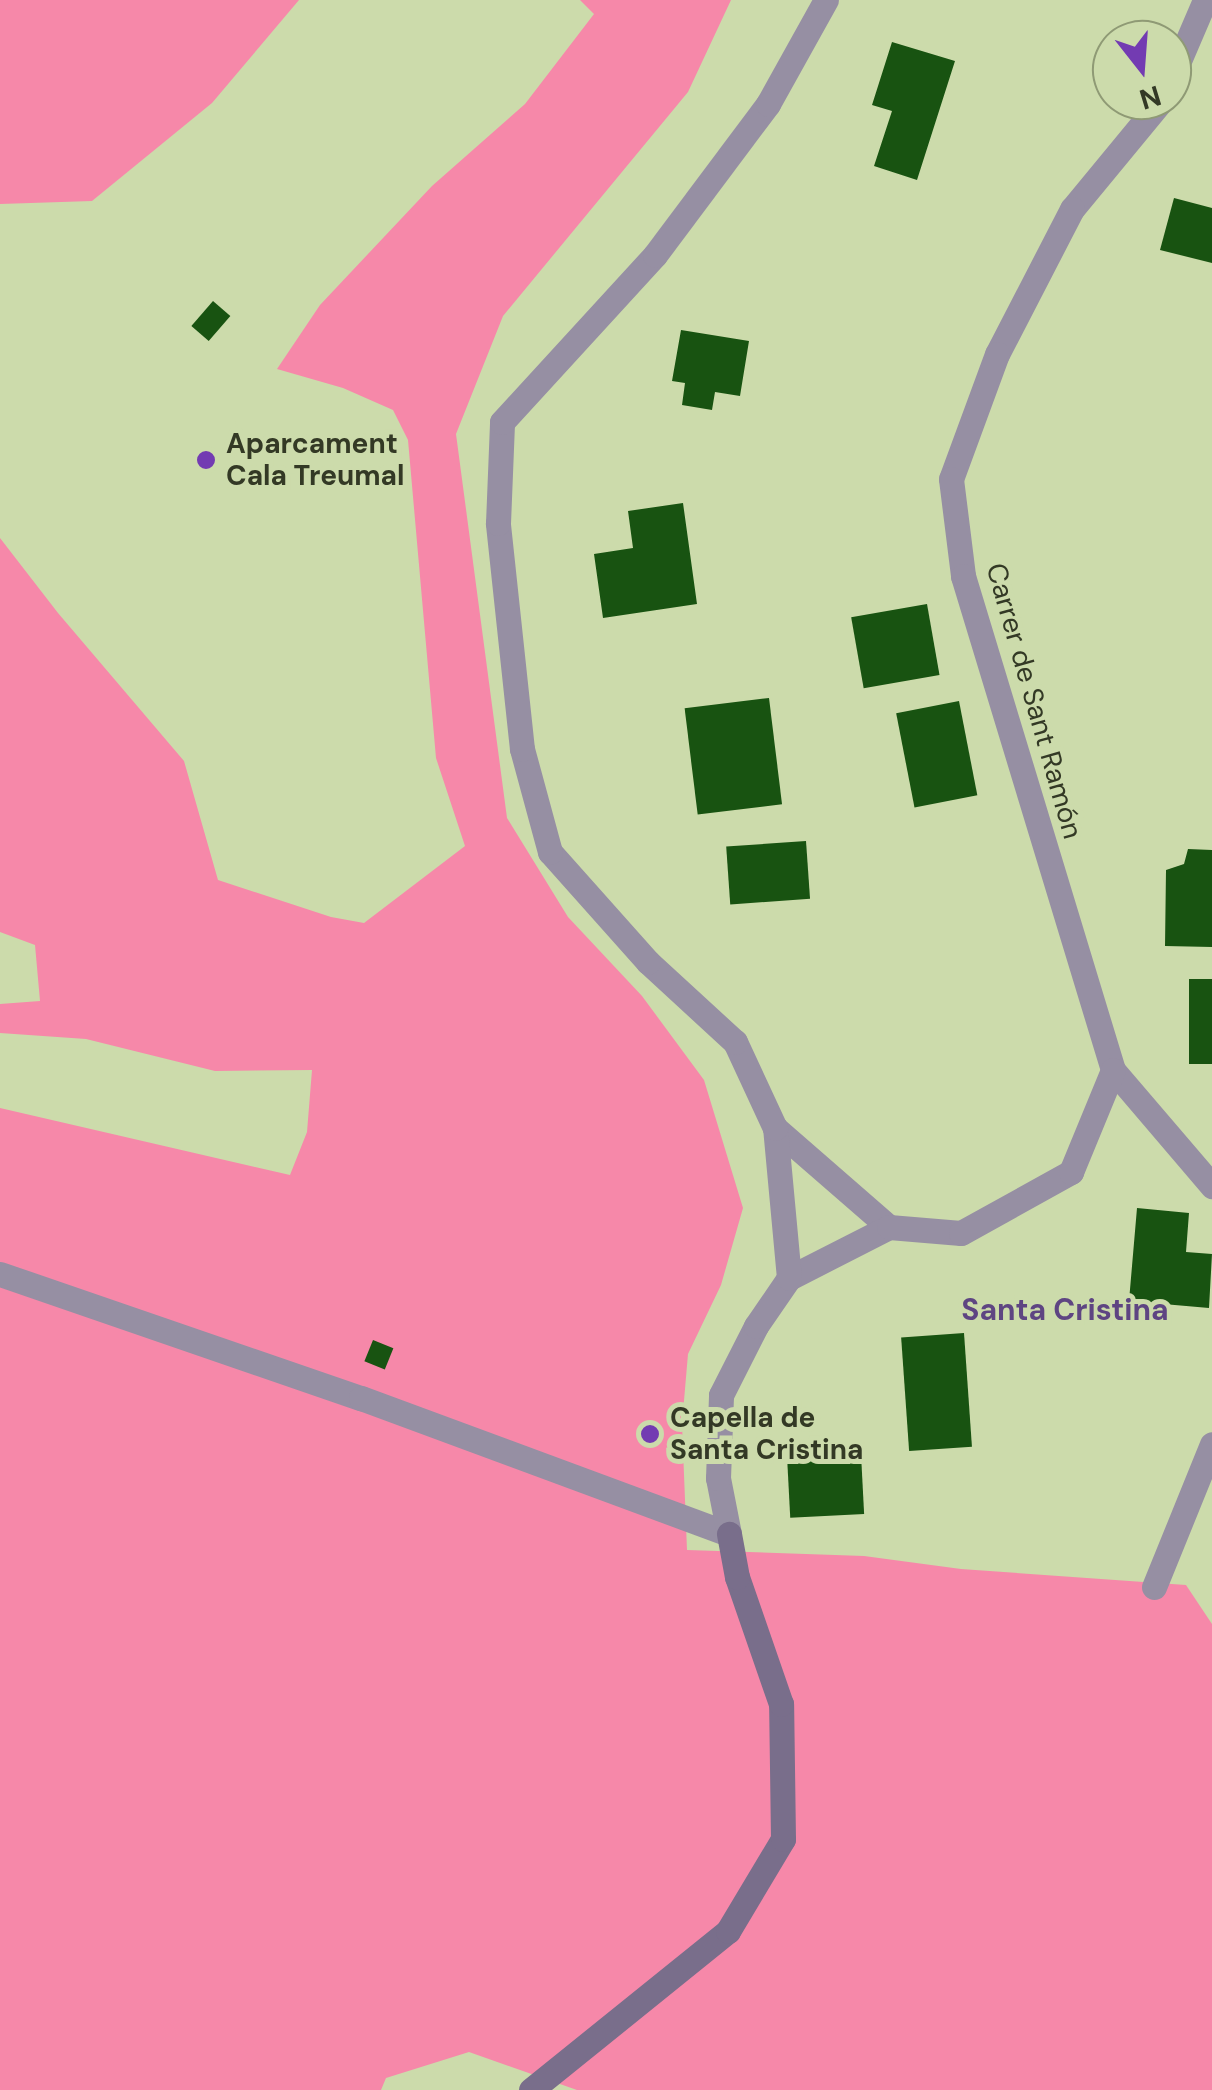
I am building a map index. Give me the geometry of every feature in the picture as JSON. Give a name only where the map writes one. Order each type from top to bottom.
[{"type":"street","points":[[789,1278],[774,1128],[735,1042],[648,962],[550,852],[520,730],[498,523],[502,422],[655,255],[768,104],[826,0]]},
{"type":"street","points":[[1192,31],[1205,0]]},
{"type":"street","name":"Carrer de Sant Ramón","points":[[1113,1070],[963,576],[951,479],[996,354],[1072,208],[1145,120]]},
{"type":"street","points":[[531,2090],[728,1931],[783,1839],[781,1704],[738,1577],[718,1478],[721,1395],[756,1326],[789,1278],[890,1227],[961,1233],[1071,1172],[1113,1070],[1212,1186]]},
{"type":"street","points":[[774,1128],[890,1227]]},
{"type":"street","points":[[0,1274],[360,1398],[729,1534]]},
{"type":"street","points":[[1154,1587],[1212,1444]]},
{"type":"shaded area","points":[[0,0],[299,0],[212,103],[92,201],[0,204]]},
{"type":"shaded area","points":[[580,0],[731,0],[688,92],[503,316],[456,434],[507,818],[568,917],[642,996],[704,1080],[743,1208],[721,1285],[688,1354],[682,1424],[687,1550],[864,1556],[961,1569],[1186,1585],[1212,1624],[1212,2090],[577,2090],[469,2052],[386,2078],[381,2090],[0,2090],[0,1108],[290,1175],[307,1132],[312,1070],[215,1071],[86,1039],[0,1033],[0,1004],[40,1001],[35,945],[0,932],[0,538],[184,761],[218,880],[331,917],[364,923],[465,846],[436,758],[408,440],[393,410],[343,388],[277,369],[320,305],[432,186],[525,104],[594,14]]},
{"type":"building","points":[[892,42],[955,61],[917,180],[874,166],[892,111],[872,105]]},
{"type":"building","points":[[1174,198],[1212,208],[1212,263],[1160,250]]},
{"type":"building","points":[[213,301],[230,316],[209,341],[191,326]]},
{"type":"building","points":[[681,330],[749,341],[740,396],[715,392],[712,410],[682,405],[685,383],[672,381]]},
{"type":"building","points":[[683,503],[697,604],[603,618],[594,554],[633,548],[628,511]]},
{"type":"building","points":[[927,604],[940,675],[864,688],[851,617]]},
{"type":"building","points":[[769,698],[782,804],[698,815],[685,708]]},
{"type":"building","points":[[959,701],[977,795],[914,807],[896,713]]},
{"type":"building","points":[[806,841],[810,899],[730,904],[726,847]]},
{"type":"building","points":[[1188,849],[1212,850],[1212,947],[1165,946],[1166,870],[1184,864]]},
{"type":"building","points":[[1189,979],[1212,979],[1212,1064],[1189,1064]]},
{"type":"building","points":[[1137,1208],[1189,1213],[1186,1252],[1212,1254],[1209,1308],[1129,1301]]},
{"type":"building","points":[[964,1333],[972,1447],[909,1451],[901,1337]]},
{"type":"building","points":[[373,1340],[393,1348],[385,1370],[364,1361]]},
{"type":"building","points":[[861,1454],[864,1514],[790,1518],[787,1458]]},
{"type":"place","name":"Aparcament Cala Treumal","points":[[206,460]]},
{"type":"place","name":"Capella de Santa Cristina","points":[[650,1434]]},
{"type":"district","name":"Santa Cristina","points":[[1065,1310]]}]
